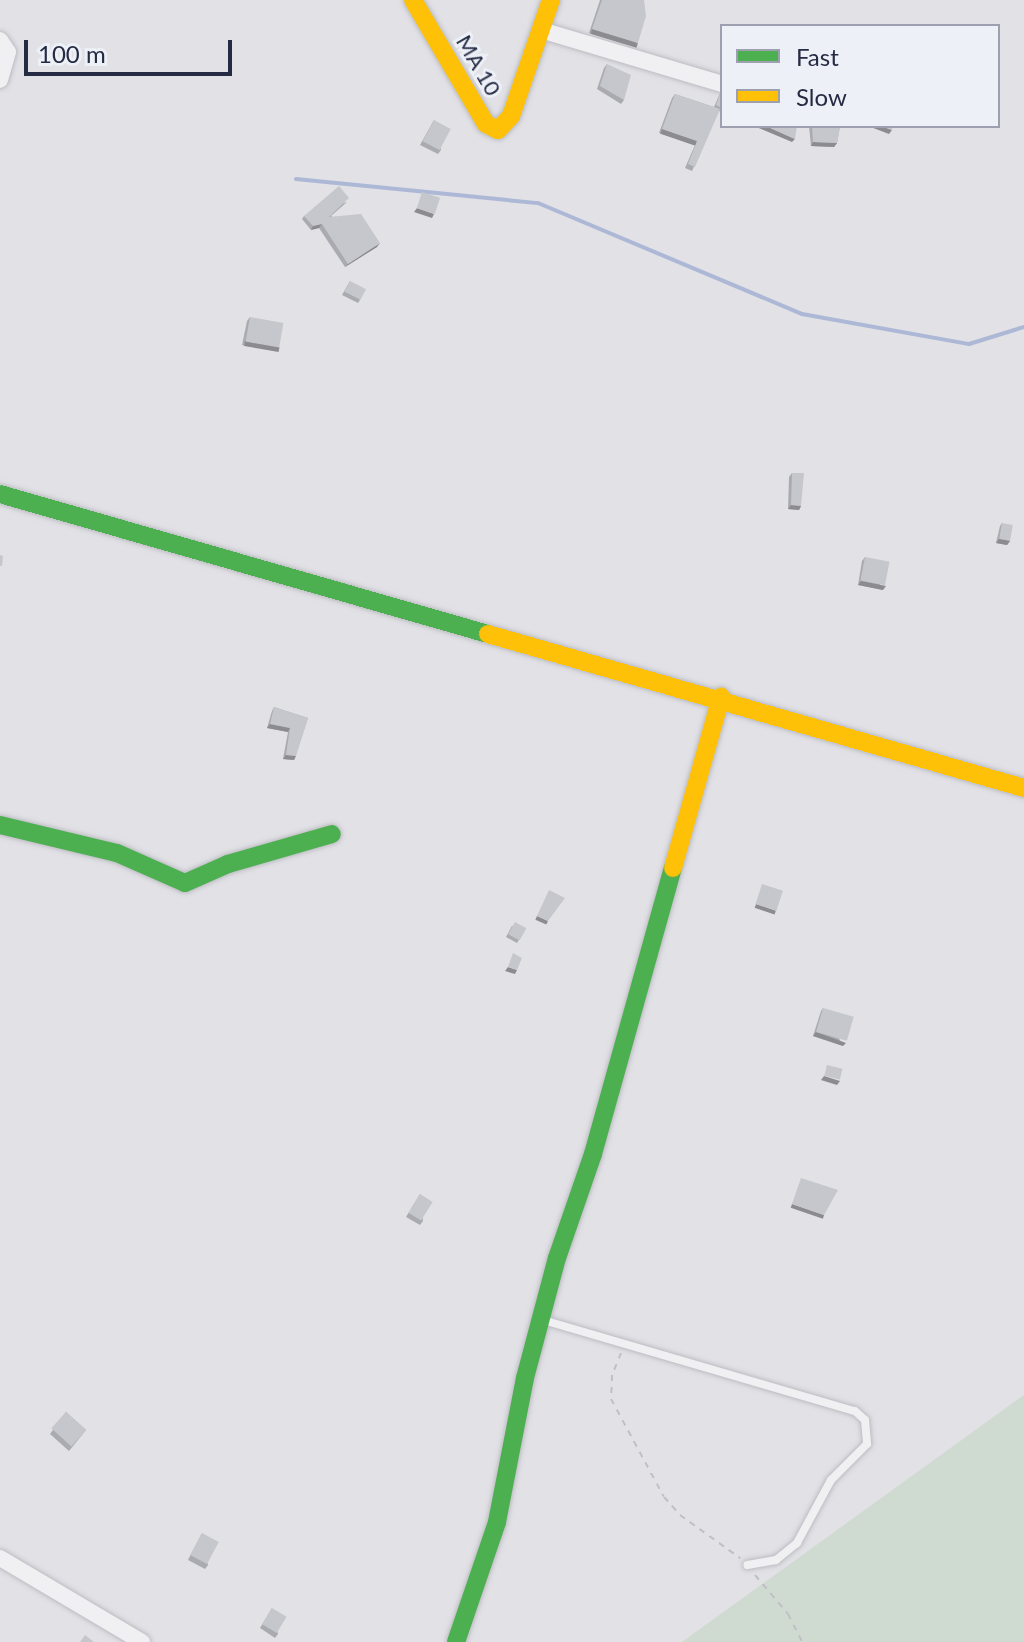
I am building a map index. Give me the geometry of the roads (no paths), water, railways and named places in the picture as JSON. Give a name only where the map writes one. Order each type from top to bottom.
[{"type":"street","name":"MA 10","points":[[413,0],[486,124],[501,128],[511,116],[541,30]]},
{"type":"street","points":[[551,0],[541,30],[720,83]]},
{"type":"street","points":[[0,40],[8,52],[0,80]]},
{"type":"street","points":[[0,494],[721,697],[1024,788]]},
{"type":"street","points":[[456,1642],[497,1522],[542,1320],[721,697]]},
{"type":"street","points":[[0,825],[117,853],[185,883],[206,878],[228,864],[332,834]]},
{"type":"street","points":[[0,1558],[142,1642]]},
{"type":"lane","points":[[542,1320],[855,1411],[865,1420],[867,1444],[831,1480],[797,1543],[776,1560],[747,1565]]},
{"type":"waterway","points":[[296,179],[538,203],[802,314],[969,344],[1024,327]]}]
